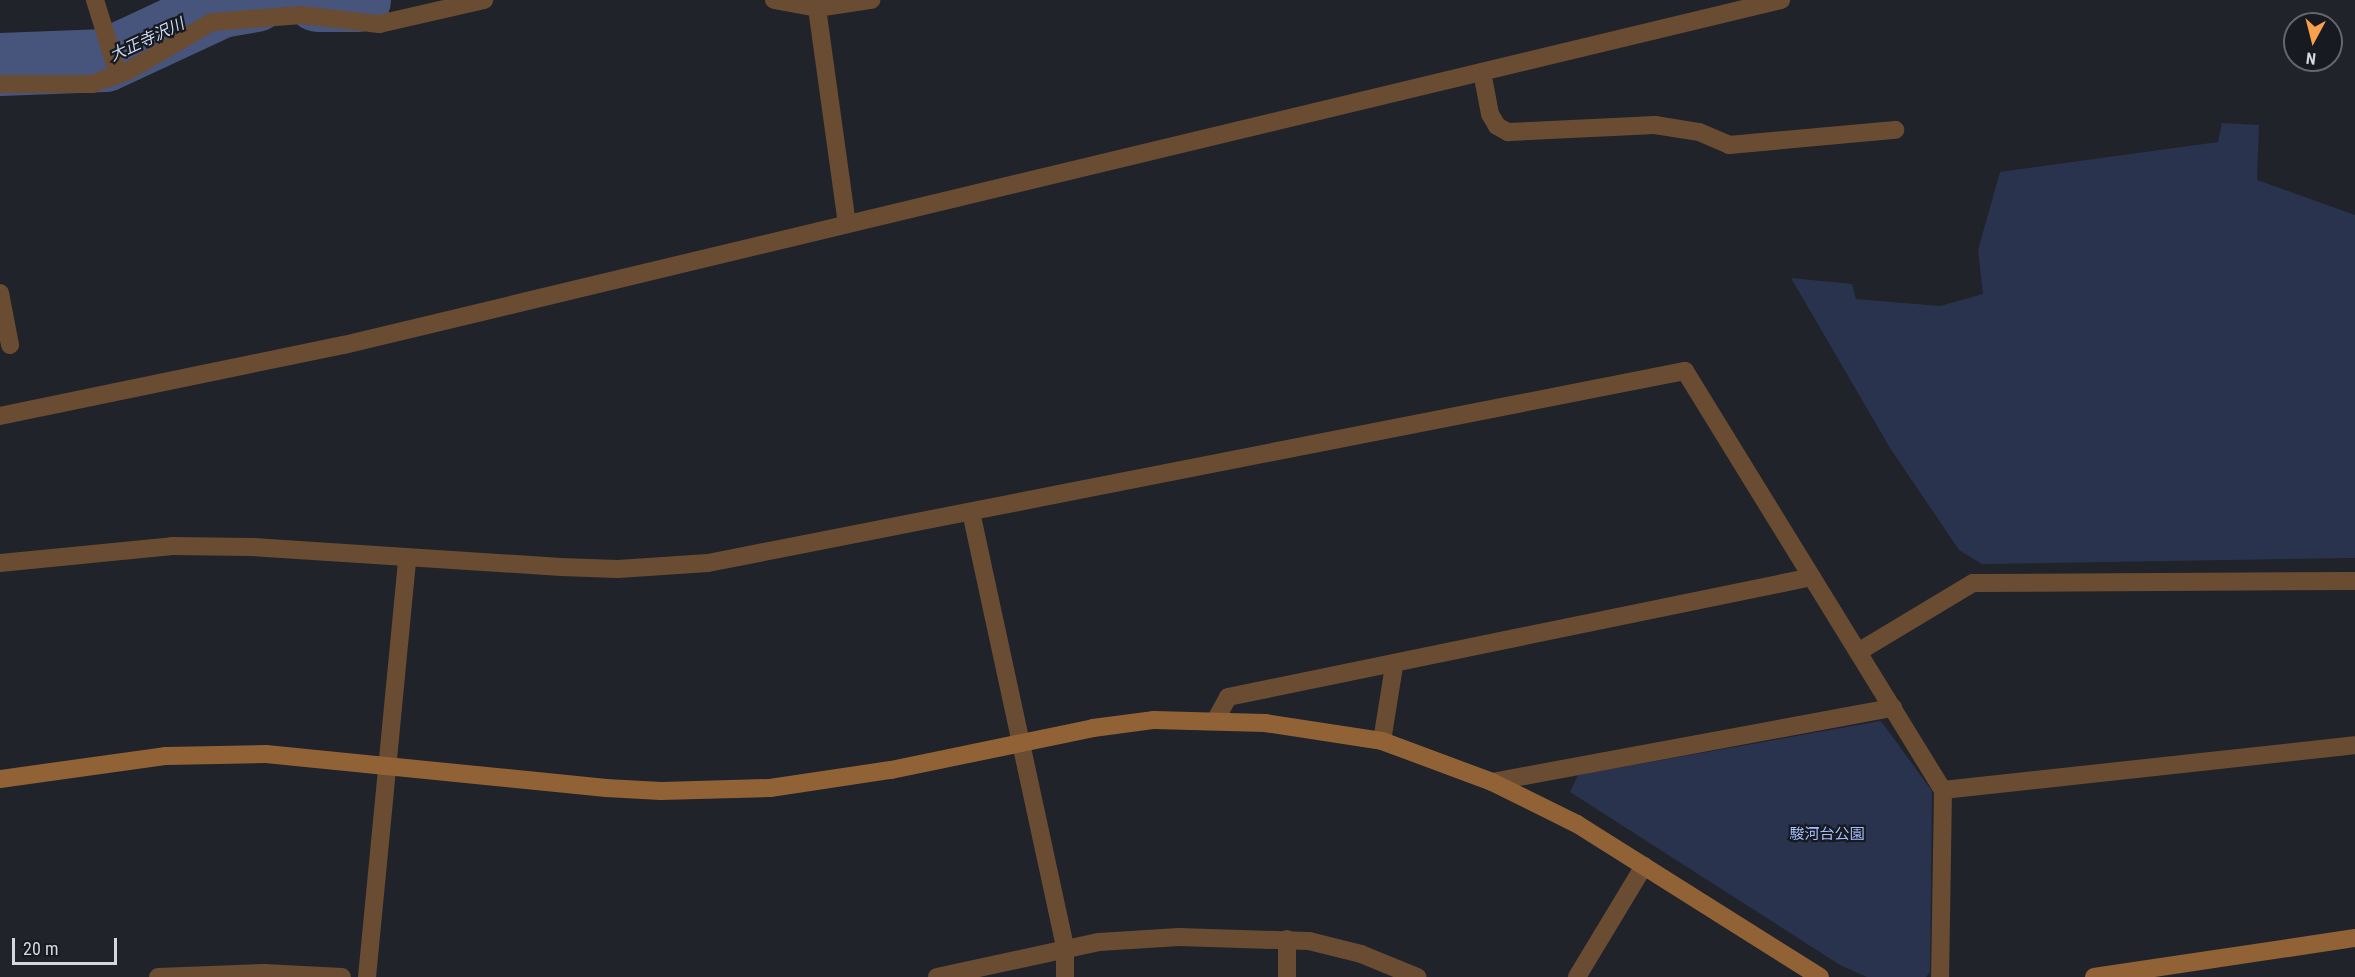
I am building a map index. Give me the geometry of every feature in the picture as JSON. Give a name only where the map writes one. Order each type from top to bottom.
[{"type":"street","points":[[95,0],[115,64]]},
{"type":"street","points":[[0,84],[92,84],[115,64],[212,22],[302,15],[379,24],[484,0]]},
{"type":"street","points":[[774,0],[817,8],[871,0]]},
{"type":"street","points":[[0,416],[344,345],[1781,0]]},
{"type":"street","points":[[817,8],[848,223]]},
{"type":"street","points":[[1482,72],[1490,114],[1497,126],[1508,132],[1655,125],[1699,132],[1729,145],[1895,130]]},
{"type":"street","points":[[0,293],[10,345]]},
{"type":"street","points":[[0,563],[172,546],[252,547],[618,569],[708,563],[1685,371],[1943,790],[1940,977]]},
{"type":"street","points":[[971,512],[1022,740],[1065,948],[1065,977]]},
{"type":"street","points":[[367,977],[407,558]]},
{"type":"street","points":[[1216,719],[1228,697],[1394,666],[1812,577]]},
{"type":"street","points":[[1858,652],[1973,583],[2355,581]]},
{"type":"street","points":[[1382,741],[1394,666]]},
{"type":"street","points":[[1492,782],[1893,708]]},
{"type":"street","points":[[0,779],[176,756],[266,754],[387,764],[606,788],[759,789],[891,770],[1022,740],[1154,720],[1216,719],[1382,741],[1492,782],[1577,824],[1814,974]]},
{"type":"street","points":[[1943,790],[2355,745]]},
{"type":"street","points":[[1577,977],[1644,866]]},
{"type":"street","points":[[937,977],[1065,948],[1179,937],[1287,939],[1361,954],[1417,977]]},
{"type":"street","points":[[2094,977],[2175,971],[2355,938]]},
{"type":"street","points":[[1287,939],[1287,977]]},
{"type":"street","points":[[158,977],[264,973],[342,977]]},
{"type":"green space","points":[[2222,123],[2259,125],[2257,180],[2355,215],[2355,558],[1982,564],[1959,550],[1890,448],[1791,278],[1852,284],[1856,299],[1940,306],[1983,294],[1978,250],[2000,172],[2218,142]]},
{"type":"green space","name":"駿河台公園","points":[[1881,721],[1932,791],[1930,972],[1926,977],[1867,977],[1840,965],[1570,792],[1578,775]]},
{"type":"waterway","name":"大正寺沢川","points":[[0,64],[105,60],[221,6],[255,0]]},
{"type":"waterway","name":"大正寺沢川","points":[[317,0],[359,0]]}]
